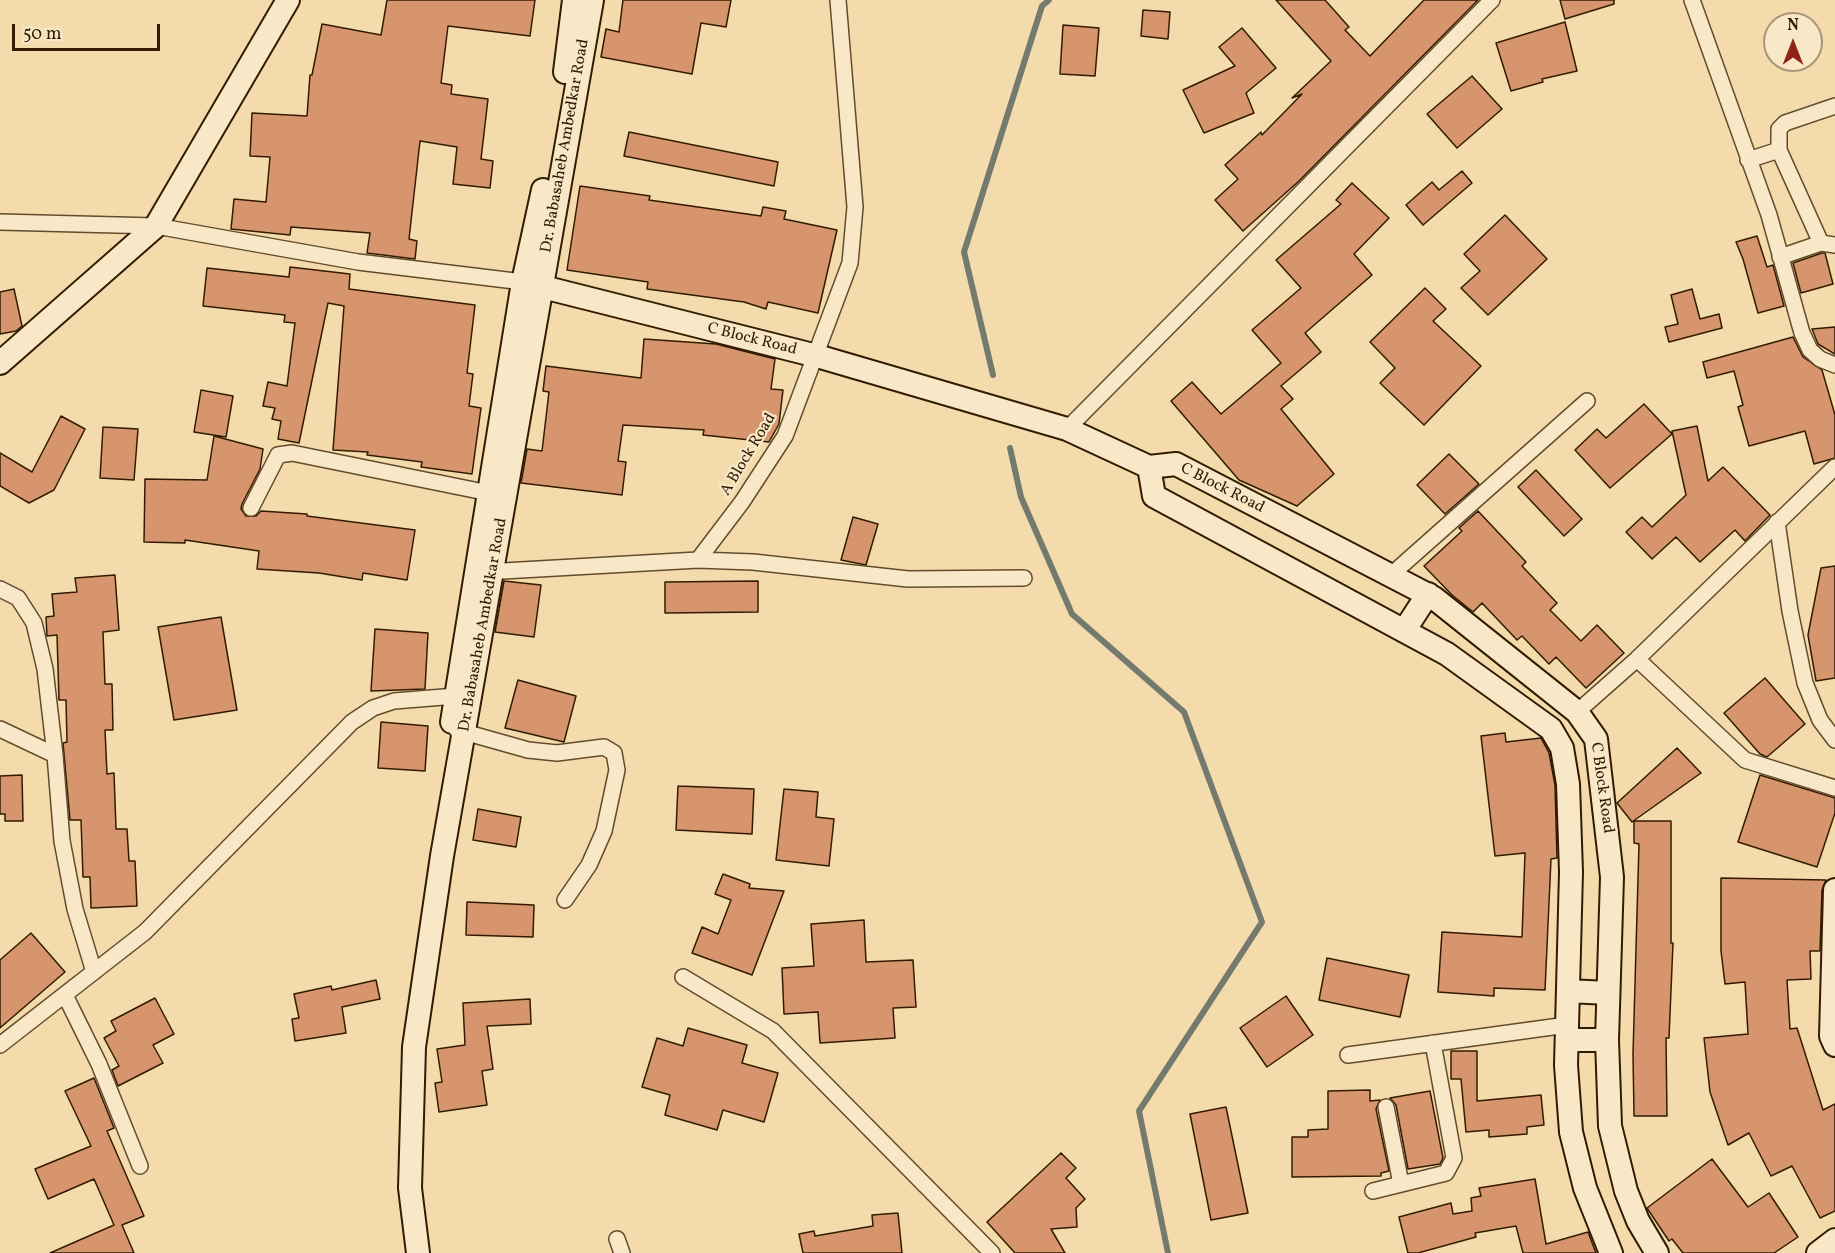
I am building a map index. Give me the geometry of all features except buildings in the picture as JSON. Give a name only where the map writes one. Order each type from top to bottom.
[{"type":"street","points":[[0,363],[156,225],[288,0]]},
{"type":"street","name":"Dr. Babasaheb Ambedkar Road","points":[[418,1253],[410,1188],[400,1050],[426,921],[485,572],[560,114],[574,0]]},
{"type":"street","name":"Dr. Babasaheb Ambedkar Road","points":[[458,730],[456,696],[485,572],[489,493],[592,0]]},
{"type":"street","name":"A Block Road","points":[[698,560],[742,502],[785,436],[817,356],[850,263],[855,207],[838,0]]},
{"type":"street","points":[[1067,429],[1492,0]]},
{"type":"street","points":[[1692,0],[1748,160],[1802,333],[1810,350],[1820,359],[1835,365]]},
{"type":"street","points":[[1780,257],[1828,244],[1779,150],[1779,129],[1785,123],[1835,106]]},
{"type":"street","points":[[1748,160],[1779,150]]},
{"type":"street","points":[[0,222],[156,225],[358,261],[532,285]]},
{"type":"street","name":"C Block Road","points":[[532,285],[817,356],[1067,429],[1149,466],[1176,464],[1428,594],[1577,711],[1596,739],[1612,877],[1607,1040],[1611,1126],[1626,1191],[1634,1214],[1657,1253]]},
{"type":"street","points":[[1391,575],[1587,401]]},
{"type":"street","points":[[251,508],[278,455],[292,453],[489,493]]},
{"type":"street","name":"C Block Road","points":[[1149,466],[1154,496],[1447,654],[1551,729],[1557,738],[1562,748],[1566,772],[1571,872],[1566,1065],[1571,1132],[1585,1188],[1611,1253]]},
{"type":"street","points":[[1577,711],[1637,659],[1835,467]]},
{"type":"street","points":[[1777,522],[1790,611],[1805,683],[1820,720],[1835,740]]},
{"type":"street","points":[[485,572],[698,560],[753,562],[908,579],[1023,578]]},
{"type":"street","points":[[0,589],[18,598],[34,623],[45,669],[62,841],[75,909],[94,972]]},
{"type":"street","points":[[1404,631],[1428,594]]},
{"type":"street","points":[[1637,659],[1746,760],[1835,788]]},
{"type":"street","points":[[1531,716],[1549,688]]},
{"type":"street","points":[[0,1045],[145,932],[352,722],[373,708],[394,701],[456,696]]},
{"type":"street","points":[[0,729],[55,755]]},
{"type":"street","points":[[458,730],[528,750],[557,753],[604,747],[614,753],[617,770],[604,831],[589,866],[565,900]]},
{"type":"street","points":[[1566,772],[1600,772]]},
{"type":"street","points":[[1835,890],[1831,1036],[1835,1045]]},
{"type":"street","points":[[683,977],[773,1031],[992,1253]]},
{"type":"street","points":[[1568,991],[1608,993]]},
{"type":"street","points":[[65,995],[99,1064],[140,1166]]},
{"type":"street","points":[[1348,1055],[1433,1043],[1567,1032],[1607,1040]]},
{"type":"street","points":[[1373,1191],[1446,1173],[1454,1158],[1433,1043]]},
{"type":"street","points":[[1386,1107],[1401,1184]]},
{"type":"street","name":"Dr. Babasaheb Ambedkar Road","points":[[406,1117],[400,1207],[406,1253]]},
{"type":"street","points":[[1601,1230],[1634,1214]]},
{"type":"street","points":[[1818,1253],[1835,1240]]},
{"type":"waterway","points":[[993,375],[964,252],[1042,6],[1049,0]]},
{"type":"waterway","points":[[1010,448],[1021,497],[1072,614],[1184,712],[1262,922],[1139,1111],[1168,1253]]}]
